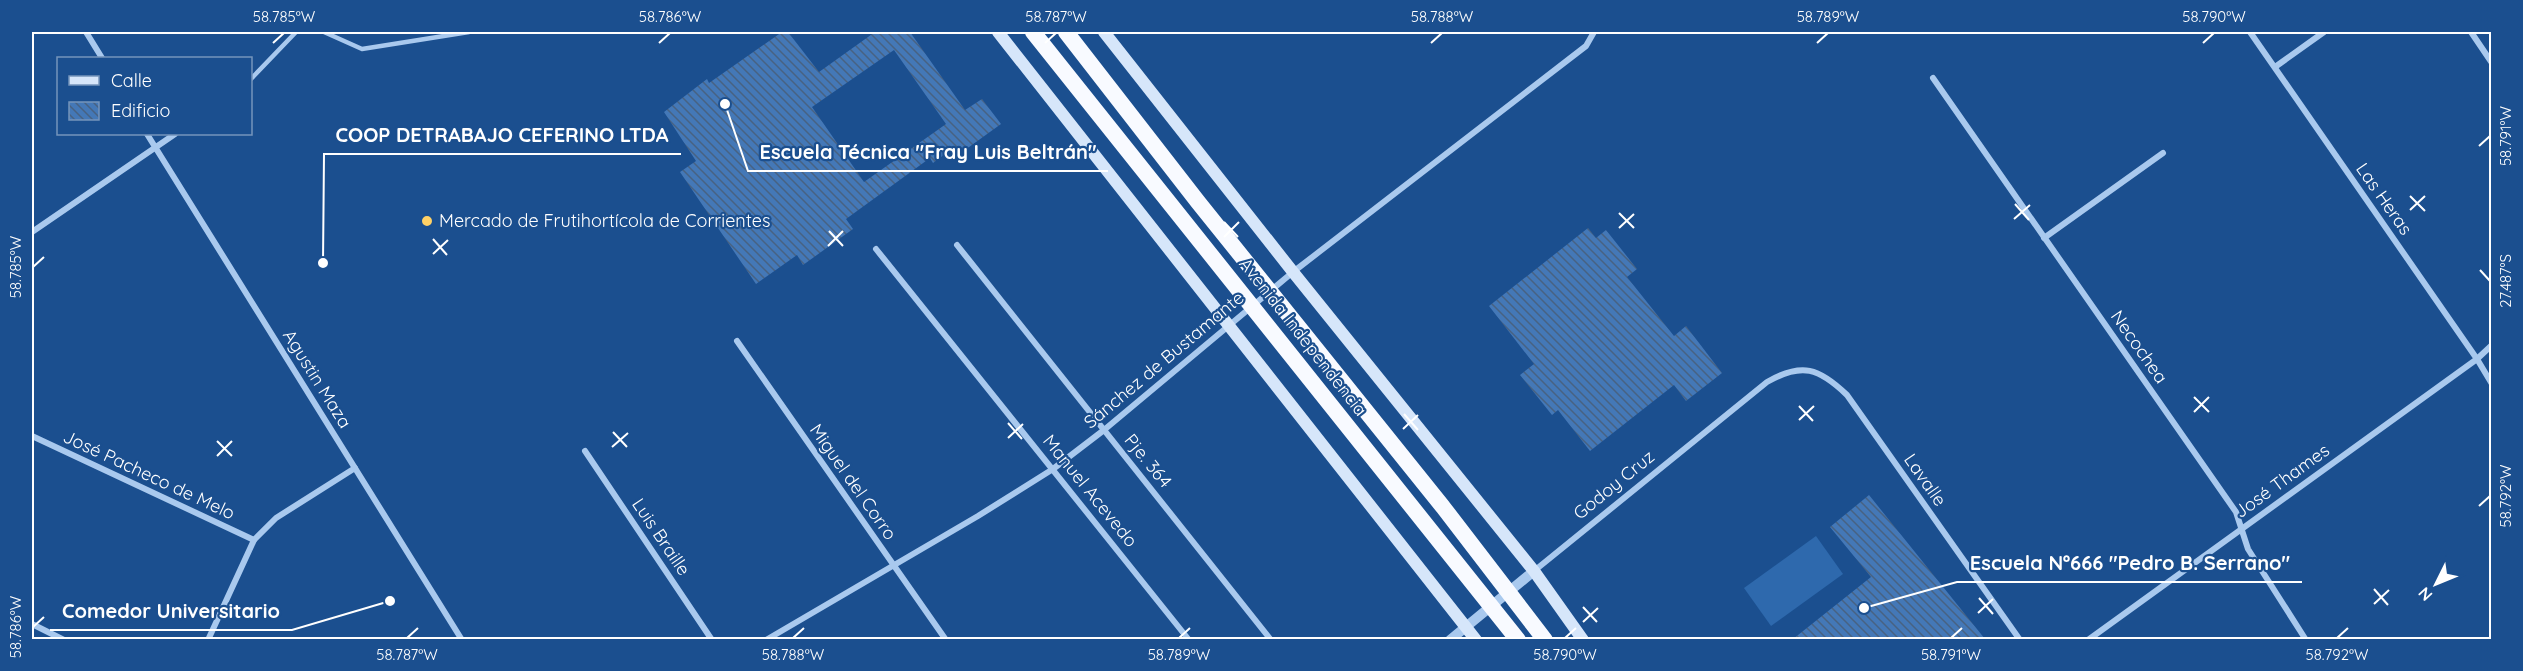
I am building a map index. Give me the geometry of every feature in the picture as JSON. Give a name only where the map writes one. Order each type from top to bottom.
[{"type":"highway","points":[[1019,32],[1104,119]]},
{"type":"highway","name":"Avenida Independencia","points":[[1033,32],[1518,639]]},
{"type":"highway","name":"Avenida Independencia","points":[[1066,32],[1545,639]]},
{"type":"highway","points":[[1081,32],[1126,108]]},
{"type":"main road","points":[[998,32],[1228,327],[1476,639]]},
{"type":"main road","name":"Avenida Independencia","points":[[1104,32],[1293,272],[1534,571],[1583,639]]},
{"type":"street","points":[[86,32],[101,57]]},
{"type":"street","name":"Sánchez de Bustamante","points":[[766,639],[893,566],[1053,469],[1104,430],[1293,272],[1586,46],[1594,32]]},
{"type":"street","name":"Las Heras","points":[[2250,32],[2492,384]]},
{"type":"street","points":[[2275,67],[2324,32]]},
{"type":"street","points":[[2471,32],[2492,63]]},
{"type":"street","name":"Necochea","points":[[1933,78],[2236,512],[2248,549],[2306,639]]},
{"type":"street","name":"Agustin Maza","points":[[148,135],[462,639]]},
{"type":"street","points":[[32,232],[174,135]]},
{"type":"street","points":[[2044,238],[2163,153]]},
{"type":"street","name":"Pje. 364","points":[[957,245],[1271,639]]},
{"type":"street","name":"Manuel Acevedo","points":[[876,249],[1189,639]]},
{"type":"street","name":"Miguel del Corro","points":[[737,341],[946,639]]},
{"type":"street","name":"José Thames","points":[[2088,639],[2476,359],[2492,345]]},
{"type":"street","name":"Lavalle","points":[[1785,372],[1808,370],[1827,376],[1847,394],[2020,639]]},
{"type":"street","name":"Godoy Cruz","points":[[1450,639],[1767,382],[1785,372]]},
{"type":"street","name":"José Pacheco de Melo","points":[[32,436],[254,540]]},
{"type":"street","name":"Luis Braille","points":[[585,451],[712,639]]},
{"type":"street","points":[[208,639],[254,540],[276,518],[355,468]]},
{"type":"street","points":[[32,624],[64,639]]},
{"type":"lane","points":[[252,78],[296,32]]},
{"type":"lane","points":[[324,32],[362,49],[469,32]]},
{"type":"shaded area","points":[[1816,536],[1843,574],[1771,626],[1744,588]]},
{"type":"building","points":[[782,32],[788,32],[819,72],[875,32],[910,32],[965,110],[982,99],[1001,124],[958,155],[953,148],[933,163],[930,158],[846,219],[853,229],[803,265],[797,255],[756,284],[680,172],[696,161],[664,112],[707,79],[709,83]],"holes":[[[894,50],[946,124],[864,182],[812,107]]]},
{"type":"building","points":[[1588,228],[1596,238],[1606,230],[1637,269],[1627,277],[1674,336],[1686,326],[1722,373],[1686,401],[1674,385],[1590,451],[1558,410],[1552,415],[1520,375],[1534,364],[1489,306]]},
{"type":"building","points":[[1869,495],[1985,639],[1793,639],[1871,577],[1830,527]]},
{"type":"place","name":"Escuela Técnica \"Fray Luis Beltrán\"","points":[[725,104]]},
{"type":"place","name":"Mercado de Frutihortícola de Corrientes","points":[[427,221]]},
{"type":"place","name":"COOP DETRABAJO CEFERINO LTDA","points":[[323,263]]},
{"type":"place","name":"Comedor Universitario","points":[[390,601]]},
{"type":"place","name":"Escuela Nº666 \"Pedro B. Serrano\"","points":[[1864,608]]}]
